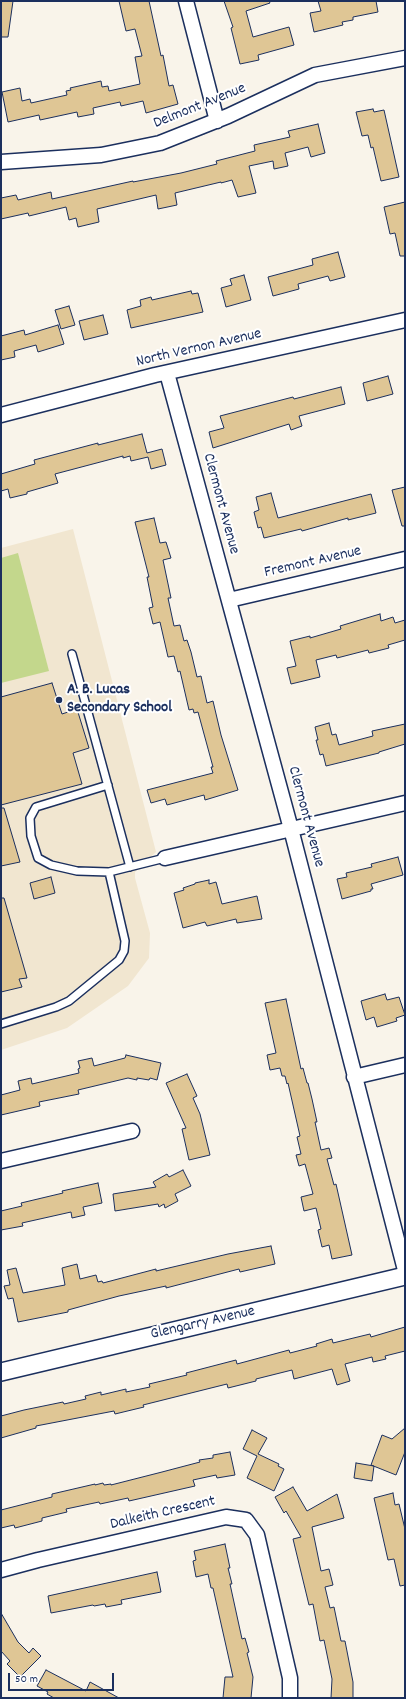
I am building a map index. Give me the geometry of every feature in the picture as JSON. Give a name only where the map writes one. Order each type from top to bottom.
[{"type":"street","points":[[186,1],[217,121]]},
{"type":"street","name":"Delmont Avenue","points":[[1,162],[101,155],[160,143],[217,121],[315,75],[405,58]]},
{"type":"street","name":"North Vernon Avenue","points":[[1,415],[167,373],[405,320]]},
{"type":"street","name":"Clermont Avenue","points":[[167,373],[291,829],[405,1270]]},
{"type":"street","name":"Fremont Avenue","points":[[229,600],[405,559]]},
{"type":"street","points":[[165,858],[405,803]]},
{"type":"street","points":[[354,1077],[405,1065]]},
{"type":"street","points":[[1,1161],[132,1132]]},
{"type":"street","name":"Glengarry Avenue","points":[[1,1372],[405,1276]]},
{"type":"street","name":"Dalkeith Crescent","points":[[1,1570],[45,1558],[226,1517],[246,1520],[257,1535],[290,1678],[290,1698]]},
{"type":"lane","points":[[72,654],[130,867]]},
{"type":"lane","points":[[108,785],[36,806],[30,818],[31,836],[38,858],[51,865],[77,871],[109,872],[165,858]]},
{"type":"lane","points":[[1,1024],[56,1007],[70,1001],[119,960],[124,951],[125,942],[109,872]]},
{"type":"shaded area","name":"A. B. Lucas Secondary School","points":[[73,529],[156,852],[135,872],[135,878],[150,933],[149,958],[128,986],[67,1028],[1,1050],[1,548]]},
{"type":"green space","points":[[18,553],[49,671],[1,683],[1,558]]},
{"type":"building","points":[[1,1],[13,1],[8,37],[1,37]]},
{"type":"building","points":[[119,1],[149,1],[161,56],[163,55],[169,86],[173,85],[178,104],[146,113],[143,101],[121,106],[120,102],[93,108],[94,114],[78,117],[77,112],[40,120],[39,115],[8,122],[2,92],[20,88],[22,101],[30,99],[31,103],[67,95],[66,91],[71,90],[70,88],[101,81],[102,87],[108,86],[109,91],[140,84],[135,57],[142,56],[135,29],[126,31]]},
{"type":"building","points":[[224,1],[269,1],[270,3],[246,11],[253,37],[289,27],[294,45],[258,55],[259,60],[240,64],[231,28],[233,27]]},
{"type":"building","points":[[318,1],[376,1],[378,12],[353,17],[353,20],[342,22],[343,25],[314,32],[310,13],[321,11]]},
{"type":"building","points":[[373,109],[374,112],[384,110],[399,177],[381,181],[373,147],[371,148],[368,135],[362,136],[356,112]]},
{"type":"building","points":[[318,124],[325,153],[311,157],[308,147],[285,153],[288,166],[274,169],[273,161],[249,166],[256,193],[238,197],[232,180],[221,182],[175,193],[177,205],[158,209],[156,195],[97,209],[99,222],[78,227],[76,218],[69,220],[66,207],[29,216],[28,213],[1,219],[1,198],[16,195],[18,200],[51,192],[52,199],[133,181],[181,173],[217,164],[216,161],[255,151],[254,145],[290,137],[288,131]]},
{"type":"building","points":[[405,202],[405,256],[400,256],[395,233],[390,234],[384,207]]},
{"type":"building","points":[[338,252],[345,277],[330,281],[328,276],[298,284],[299,289],[273,296],[268,277],[313,265],[312,259]]},
{"type":"building","points":[[244,275],[251,300],[226,307],[221,288],[232,285],[230,279]]},
{"type":"building","points":[[191,291],[192,294],[198,293],[203,312],[131,328],[127,310],[141,306],[140,300],[151,297],[152,300]]},
{"type":"building","points":[[69,306],[75,325],[61,329],[55,310]]},
{"type":"building","points":[[103,315],[108,334],[84,340],[79,321]]},
{"type":"building","points":[[58,325],[64,344],[38,352],[36,345],[14,351],[15,357],[1,360],[1,336],[24,330],[25,335]]},
{"type":"building","points":[[388,376],[393,394],[367,401],[363,383]]},
{"type":"building","points":[[341,387],[345,404],[299,416],[302,426],[291,430],[289,424],[213,448],[209,432],[224,428],[220,416],[293,397],[294,399]]},
{"type":"building","points":[[142,434],[147,453],[162,449],[166,465],[151,469],[148,457],[131,461],[130,456],[123,458],[123,456],[55,474],[58,483],[27,492],[27,494],[10,498],[8,489],[1,491],[1,474],[35,464],[34,460],[98,443],[98,445]]},
{"type":"building","points":[[405,487],[405,526],[402,526],[392,490]]},
{"type":"building","points":[[271,493],[278,518],[371,494],[376,513],[348,520],[348,518],[302,531],[301,529],[264,538],[261,527],[258,528],[254,512],[259,510],[256,497]]},
{"type":"building","points":[[154,518],[160,543],[166,542],[171,558],[163,560],[171,598],[168,598],[174,626],[180,625],[184,641],[187,640],[197,677],[201,676],[207,703],[213,701],[221,735],[238,790],[205,800],[204,795],[167,805],[165,799],[151,803],[147,790],[213,773],[211,767],[213,767],[198,712],[194,713],[193,709],[189,710],[180,671],[178,672],[174,656],[168,657],[160,622],[153,624],[149,608],[153,607],[147,577],[149,577],[135,522]]},
{"type":"building","points":[[380,614],[381,621],[393,617],[395,623],[405,620],[405,640],[388,645],[389,648],[369,653],[368,650],[337,658],[336,655],[316,660],[320,677],[291,684],[287,668],[296,666],[290,641],[310,636],[310,638],[341,629],[340,626]]},
{"type":"building","points":[[52,683],[62,714],[77,709],[89,748],[73,753],[82,784],[1,805],[1,697]]},
{"type":"building","points":[[329,723],[332,735],[336,734],[339,745],[373,736],[372,731],[405,724],[405,744],[379,753],[326,766],[323,754],[320,755],[316,740],[318,740],[315,727]]},
{"type":"building","points":[[1,808],[4,808],[20,862],[1,866]]},
{"type":"building","points":[[398,857],[403,875],[371,884],[373,889],[371,889],[371,891],[342,899],[337,879],[347,877],[346,873],[372,867],[371,864]]},
{"type":"building","points":[[51,877],[55,893],[34,899],[30,883]]},
{"type":"building","points":[[209,880],[209,884],[216,882],[222,904],[257,896],[262,919],[237,923],[236,919],[207,926],[205,922],[183,928],[174,893],[184,890],[183,888],[195,883]]},
{"type":"building","points":[[1,898],[4,898],[27,978],[19,979],[22,987],[1,992]]},
{"type":"building","points":[[385,994],[387,1000],[399,997],[405,1015],[396,1018],[397,1021],[377,1027],[374,1017],[366,1020],[361,1001]]},
{"type":"building","points":[[286,999],[301,1069],[303,1068],[312,1099],[321,1150],[329,1148],[332,1158],[327,1159],[334,1185],[336,1184],[352,1255],[332,1259],[329,1245],[322,1247],[318,1230],[321,1229],[316,1208],[304,1211],[301,1197],[313,1194],[305,1164],[299,1166],[296,1155],[301,1154],[297,1137],[300,1136],[288,1083],[287,1084],[285,1076],[282,1076],[280,1068],[270,1070],[267,1055],[276,1053],[265,1003]]},
{"type":"building","points":[[126,1055],[161,1063],[157,1080],[150,1078],[149,1080],[137,1078],[137,1080],[128,1078],[78,1090],[79,1094],[39,1102],[40,1106],[1,1115],[1,1095],[20,1090],[18,1081],[31,1078],[32,1084],[79,1073],[78,1069],[80,1068],[78,1061],[92,1058],[94,1066],[125,1058]]},
{"type":"building","points":[[187,1074],[197,1096],[193,1098],[200,1114],[210,1155],[189,1160],[182,1129],[186,1128],[166,1083]]},
{"type":"building","points":[[183,1170],[191,1186],[175,1194],[178,1201],[165,1208],[164,1204],[159,1207],[158,1204],[115,1211],[113,1194],[156,1187],[153,1182],[167,1174],[169,1177]]},
{"type":"building","points":[[98,1183],[102,1203],[83,1207],[85,1215],[72,1218],[71,1212],[22,1223],[23,1226],[1,1230],[1,1211],[22,1206],[21,1203],[63,1193],[62,1191]]},
{"type":"building","points":[[271,1246],[275,1264],[240,1272],[239,1269],[166,1288],[166,1286],[119,1296],[68,1310],[68,1312],[18,1322],[13,1298],[8,1299],[4,1286],[10,1285],[7,1270],[16,1268],[23,1293],[65,1285],[62,1268],[77,1264],[80,1279],[96,1275],[98,1282],[102,1281],[103,1283],[156,1269],[156,1271],[228,1254]]},
{"type":"building","points":[[405,1327],[405,1351],[385,1356],[386,1359],[373,1362],[372,1357],[345,1364],[350,1381],[337,1385],[332,1369],[294,1379],[292,1370],[228,1388],[227,1384],[143,1405],[144,1407],[115,1414],[114,1411],[36,1426],[36,1428],[1,1438],[1,1416],[63,1402],[64,1404],[86,1399],[85,1396],[101,1392],[101,1395],[126,1389],[126,1392],[150,1387],[149,1384],[187,1375],[186,1373],[236,1360],[237,1364],[289,1350],[290,1353],[317,1346],[316,1344],[332,1339],[333,1343],[370,1334],[371,1337]]},
{"type":"building","points":[[405,1428],[405,1452],[396,1475],[371,1465],[382,1435],[392,1439]]},
{"type":"building","points":[[252,1430],[267,1438],[258,1454],[279,1464],[278,1466],[284,1469],[274,1491],[247,1478],[257,1456],[243,1449]]},
{"type":"building","points":[[230,1452],[235,1475],[217,1478],[216,1475],[193,1480],[195,1486],[129,1501],[128,1498],[66,1509],[67,1512],[42,1518],[42,1521],[15,1528],[14,1525],[1,1528],[1,1510],[52,1497],[52,1494],[95,1484],[103,1483],[104,1485],[111,1485],[200,1462],[199,1460],[213,1458],[213,1455]]},
{"type":"building","points":[[356,1463],[374,1466],[372,1481],[354,1478]]},
{"type":"building","points":[[293,1487],[307,1511],[337,1494],[344,1518],[312,1527],[321,1571],[329,1569],[333,1585],[325,1587],[330,1608],[334,1607],[341,1641],[345,1641],[353,1682],[353,1698],[331,1698],[332,1679],[324,1640],[320,1641],[313,1604],[309,1605],[293,1539],[301,1537],[286,1511],[284,1513],[275,1497]]},
{"type":"building","points":[[393,1493],[395,1505],[399,1504],[405,1529],[405,1585],[400,1586],[394,1559],[388,1560],[374,1498]]},
{"type":"building","points":[[225,1544],[232,1584],[230,1584],[242,1639],[245,1638],[249,1652],[247,1653],[253,1677],[251,1698],[223,1698],[225,1677],[233,1677],[213,1588],[211,1588],[208,1574],[196,1577],[193,1561],[196,1560],[194,1551]]},
{"type":"building","points":[[157,1572],[161,1592],[121,1600],[122,1604],[106,1607],[105,1604],[93,1605],[51,1613],[48,1596]]},
{"type":"building","points":[[1,1613],[18,1642],[29,1653],[33,1648],[41,1656],[20,1677],[7,1664],[10,1661],[1,1651]]},
{"type":"building","points":[[46,1670],[86,1691],[90,1682],[119,1698],[54,1698],[47,1694],[48,1692],[37,1686]]},
{"type":"place","name":"A. B. Lucas Secondary School","points":[[59,700]]}]
